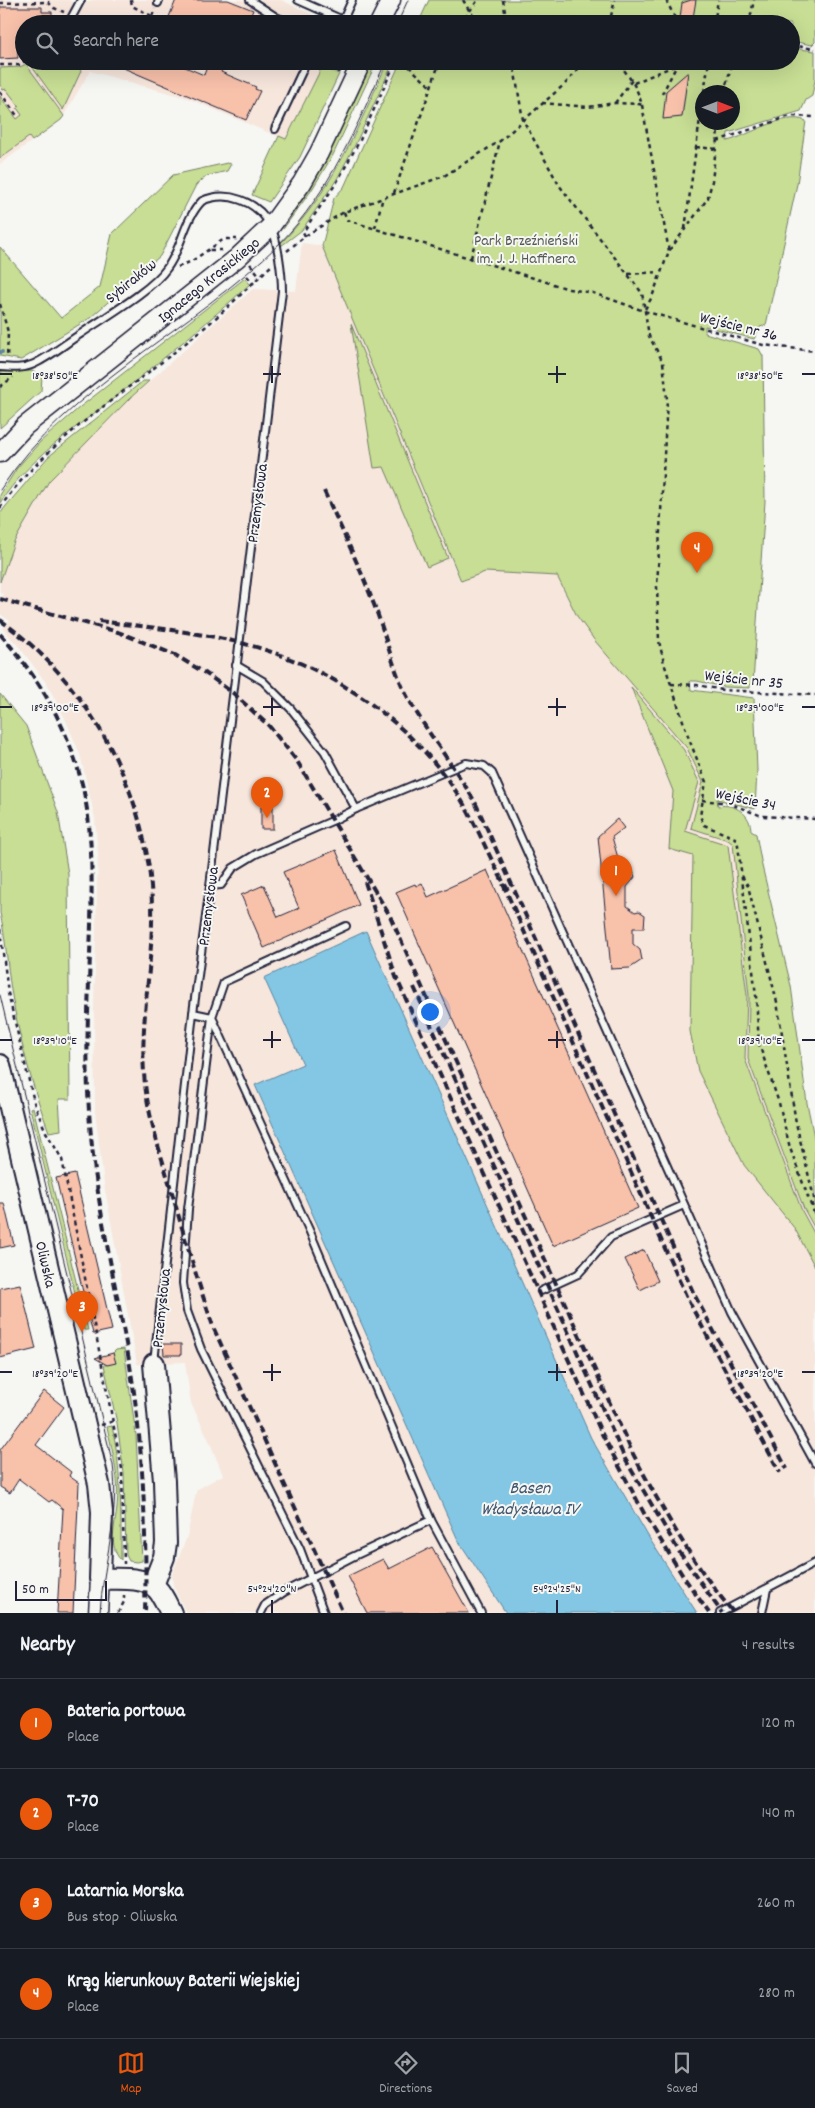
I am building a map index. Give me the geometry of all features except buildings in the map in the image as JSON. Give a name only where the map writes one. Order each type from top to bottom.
[{"type":"main road","name":"Oliwska","points":[[0,1065],[97,1477],[102,1512],[100,1579]]},
{"type":"main road","name":"Przemysłowa","points":[[153,1585],[164,1557],[166,1543],[164,1481],[154,1364]]},
{"type":"main road","points":[[100,1579],[146,1582],[153,1585],[159,1591],[167,1609]]},
{"type":"street","points":[[384,15],[391,0]]},
{"type":"street","name":"Ignacego Krasickiego","points":[[0,453],[25,426],[238,258],[271,226],[302,183],[319,153],[352,70]]},
{"type":"street","name":"Oliwska","points":[[98,1613],[100,1579]]},
{"type":"lane","points":[[73,15],[80,0]]},
{"type":"lane","points":[[250,0],[273,15]]},
{"type":"lane","points":[[298,0],[332,15]]},
{"type":"lane","points":[[345,15],[352,0]]},
{"type":"lane","points":[[275,128],[303,70]]},
{"type":"lane","name":"Sybiraków","points":[[3,367],[23,367],[44,358],[135,296],[167,269],[198,205],[208,198],[226,197],[241,200],[262,214],[271,226]]},
{"type":"lane","name":"Przemysłowa","points":[[154,1364],[193,1013],[282,291],[282,276],[271,226]]},
{"type":"lane","points":[[236,665],[263,681],[291,709],[325,752],[356,809]]},
{"type":"lane","points":[[210,886],[221,885],[233,868],[256,854],[356,809],[466,763],[484,766],[492,773],[732,1312],[815,1463]]},
{"type":"lane","points":[[324,1613],[300,1549],[201,1349],[187,1311],[183,1282],[188,1209],[212,1017],[224,982],[346,926]]},
{"type":"lane","points":[[193,1013],[212,1017]]},
{"type":"lane","points":[[212,1017],[310,1232],[432,1520],[481,1613]]},
{"type":"lane","points":[[541,1291],[578,1274],[611,1237],[684,1205]]},
{"type":"lane","points":[[261,1613],[265,1605],[284,1592],[352,1557],[432,1520]]},
{"type":"lane","points":[[720,1613],[815,1563]]},
{"type":"lane","points":[[762,1613],[767,1588]]},
{"type":"path","points":[[131,0],[132,6],[150,15]]},
{"type":"path","points":[[463,0],[473,15]]},
{"type":"path","points":[[468,15],[478,0]]},
{"type":"path","points":[[503,0],[506,15]]},
{"type":"path","points":[[612,15],[615,0]]},
{"type":"path","points":[[666,0],[674,15]]},
{"type":"path","points":[[716,15],[718,0]]},
{"type":"path","points":[[751,15],[754,0]]},
{"type":"path","points":[[0,3],[48,2],[54,8],[73,15]]},
{"type":"path","points":[[152,15],[158,2]]},
{"type":"path","points":[[800,46],[815,49]]},
{"type":"path","points":[[0,65],[15,65]]},
{"type":"path","points":[[336,70],[343,73]]},
{"type":"path","points":[[339,82],[347,70]]},
{"type":"path","points":[[305,236],[303,232],[337,182],[360,140],[392,70]]},
{"type":"path","points":[[413,70],[432,87]]},
{"type":"path","points":[[394,193],[437,70]]},
{"type":"path","points":[[515,70],[523,120],[559,185],[642,293],[649,336],[663,362],[667,399],[657,587],[659,641],[689,739],[706,782],[700,816],[704,825],[735,838],[738,845],[756,996],[759,1044],[779,1103],[790,1148],[815,1216]]},
{"type":"path","points":[[0,508],[18,483],[47,454],[194,337],[305,236],[344,212],[444,176],[500,141],[566,83],[577,70]]},
{"type":"path","points":[[623,70],[638,90],[642,105],[668,251]]},
{"type":"path","points":[[615,103],[633,82],[660,70]]},
{"type":"path","points":[[662,94],[674,70]]},
{"type":"path","points":[[705,85],[707,70]]},
{"type":"path","points":[[726,85],[730,70]]},
{"type":"path","points":[[0,92],[18,117]]},
{"type":"path","points":[[542,103],[588,107],[615,103],[642,105]]},
{"type":"path","points":[[717,141],[790,116],[815,117]]},
{"type":"path","points":[[684,231],[698,130]]},
{"type":"path","points":[[644,311],[668,251],[708,198],[718,130]]},
{"type":"path","points":[[471,258],[500,141]]},
{"type":"path","points":[[696,147],[716,149]]},
{"type":"path","points":[[375,228],[383,197]]},
{"type":"path","name":"Wejście nr 36","points":[[344,212],[347,220],[569,289],[593,293],[644,311],[763,345],[815,351]]},
{"type":"path","points":[[233,243],[243,233]]},
{"type":"path","points":[[167,269],[192,261],[224,239],[237,239]]},
{"type":"path","points":[[208,250],[225,250]]},
{"type":"path","points":[[255,269],[260,276]]},
{"type":"path","points":[[628,274],[660,272]]},
{"type":"path","points":[[247,276],[254,284]]},
{"type":"path","points":[[0,304],[8,332],[3,367]]},
{"type":"path","name":"Wejście nr 35","points":[[671,684],[697,685],[723,690],[815,695]]},
{"type":"path","name":"Wejście 34","points":[[702,800],[728,803],[762,816],[815,819]]},
{"type":"path","points":[[742,875],[748,886],[777,1002],[796,1123],[814,1198],[811,1208]]},
{"type":"path","points":[[0,929],[8,992],[35,1106],[46,1132],[62,1159],[119,1448],[123,1477],[124,1560],[131,1564]]},
{"type":"path","points":[[107,1418],[108,1423]]},
{"type":"path","points":[[118,1613],[124,1602]]},
{"type":"shaded area","points":[[0,0],[69,0],[82,9],[88,1],[95,0],[281,0],[314,15],[15,15],[15,70],[321,70],[286,140],[187,98],[90,71],[61,120],[0,164]]},
{"type":"shaded area","points":[[302,243],[322,246],[460,581],[485,572],[557,576],[577,616],[595,641],[687,748],[703,782],[691,828],[733,843],[749,996],[748,1059],[804,1209],[815,1229],[815,1613],[186,1613],[173,1585],[172,1574],[187,1537],[196,1492],[223,1475],[191,1403],[185,1362],[137,1364],[104,1184],[95,1111],[94,1009],[98,854],[95,818],[80,754],[65,718],[47,684],[21,649],[3,629],[10,621],[0,614],[0,602],[3,594],[0,593],[0,582],[14,542],[49,481],[128,400],[253,289],[296,291]]},
{"type":"green space","points":[[429,0],[815,0],[815,42],[812,45],[800,43],[800,15],[422,15]]},
{"type":"green space","name":"Park Brzeźnieński im. J. J. Haffnera","points":[[800,49],[815,51],[815,80],[812,96],[806,100],[801,111],[740,129],[740,85],[695,85],[695,130],[738,130],[728,133],[727,141],[766,125],[787,119],[806,121],[797,184],[766,325],[760,327],[754,339],[705,326],[705,333],[759,349],[763,356],[765,501],[753,683],[750,685],[750,688],[724,687],[690,681],[691,690],[754,698],[757,770],[755,809],[717,799],[718,806],[730,806],[741,811],[748,820],[751,831],[756,834],[791,986],[807,1103],[815,1142],[815,1229],[804,1209],[748,1059],[749,996],[733,844],[728,840],[691,828],[703,782],[687,748],[595,641],[577,616],[557,576],[485,572],[461,581],[322,246],[334,198],[344,187],[397,70],[800,70]]},
{"type":"green space","points":[[15,67],[15,70],[30,70],[64,116],[32,141],[29,137],[0,158],[0,96],[17,119],[22,115],[17,108],[19,106],[6,89],[3,90],[0,85],[0,68]]},
{"type":"green space","points":[[34,70],[80,70],[63,110]]},
{"type":"green space","points":[[320,70],[329,70],[339,74],[300,157],[269,202],[252,195],[279,136],[286,139]]},
{"type":"green space","points":[[365,70],[373,70],[333,155],[311,191],[283,229],[310,185]]},
{"type":"green space","points":[[384,70],[390,70],[337,179],[302,230],[281,246],[281,243],[300,222],[330,180]]},
{"type":"green space","points":[[227,163],[231,164],[227,171],[207,176],[196,185],[160,256],[90,318],[21,360],[0,356],[0,247],[61,318],[100,287],[112,234],[173,175]]},
{"type":"green space","points":[[245,278],[250,284],[218,313],[118,395],[54,444],[25,472],[0,503],[0,495],[17,468],[40,442],[80,407]]},
{"type":"green space","points":[[351,324],[448,558],[427,567],[384,467],[374,468]]},
{"type":"green space","points":[[32,371],[42,377],[41,391],[0,428],[0,372]]},
{"type":"green space","points":[[143,381],[149,381],[49,481],[14,542],[0,582],[0,514],[48,457]]},
{"type":"green space","points":[[631,687],[684,750],[699,782],[685,831],[728,845],[747,995],[745,1059],[802,1211],[815,1235],[815,1267],[795,1229],[744,1165],[698,1071],[690,1031],[693,856],[669,849],[673,791]]},
{"type":"green space","points":[[0,694],[26,726],[58,812],[68,874],[70,1099],[59,1099],[61,1130],[49,1132],[22,1044],[11,990],[0,913]]},
{"type":"green space","points":[[33,1107],[88,1330],[84,1330],[30,1108]]},
{"type":"green space","points":[[124,1349],[136,1435],[142,1561],[136,1562],[129,1561],[126,1555],[124,1473],[117,1423],[104,1365],[115,1363],[113,1353],[116,1350]]},
{"type":"green space","points":[[112,1426],[119,1476],[121,1560],[117,1555],[113,1542],[118,1488],[107,1427]]},
{"type":"water","name":"Basen Władysława IV","points":[[366,931],[591,1438],[651,1541],[697,1613],[506,1613],[458,1540],[255,1085],[303,1064],[264,978]]},
{"type":"tram line","points":[[401,15],[408,0]]},
{"type":"tram line","points":[[0,490],[28,453],[60,419],[133,360],[209,304],[280,243],[298,223],[328,180],[353,133],[382,70]]},
{"type":"tram line","points":[[0,995],[113,1465],[115,1484],[113,1521],[100,1613]]},
{"type":"railway","points":[[324,491],[368,588],[405,692],[476,804],[694,1294],[787,1469]]},
{"type":"railway","points":[[0,599],[42,611]]},
{"type":"railway","points":[[35,609],[118,632],[175,655],[233,693],[269,726],[297,761],[390,916],[632,1452],[691,1555],[734,1613]]},
{"type":"railway","points":[[0,620],[34,647],[64,679],[91,714],[113,753],[130,793],[143,835],[150,878],[152,922],[143,1044],[145,1084],[149,1111],[191,1259],[214,1329],[343,1613]]},
{"type":"railway","points":[[99,621],[188,632],[273,652],[333,679],[361,697],[388,717],[412,739],[455,790],[508,890]]},
{"type":"railway","points":[[0,634],[41,687],[61,725],[77,766],[89,822],[92,873],[88,1030],[89,1110],[98,1194],[130,1366],[138,1426],[145,1521],[145,1613]]},
{"type":"railway","points":[[365,882],[396,977],[602,1434],[645,1515],[683,1576],[709,1613]]},
{"type":"railway","points":[[503,884],[687,1298],[780,1473]]},
{"type":"railway","points":[[414,987],[625,1459],[680,1553],[722,1613]]},
{"type":"place","name":"Krąg kierunkowy Baterii Wiejskiej","points":[[697,573]]},
{"type":"place","name":"T-70","points":[[267,818]]},
{"type":"place","name":"Bateria portowa","points":[[616,896]]},
{"type":"place","name":"Latarnia Morska","points":[[82,1332]]}]
